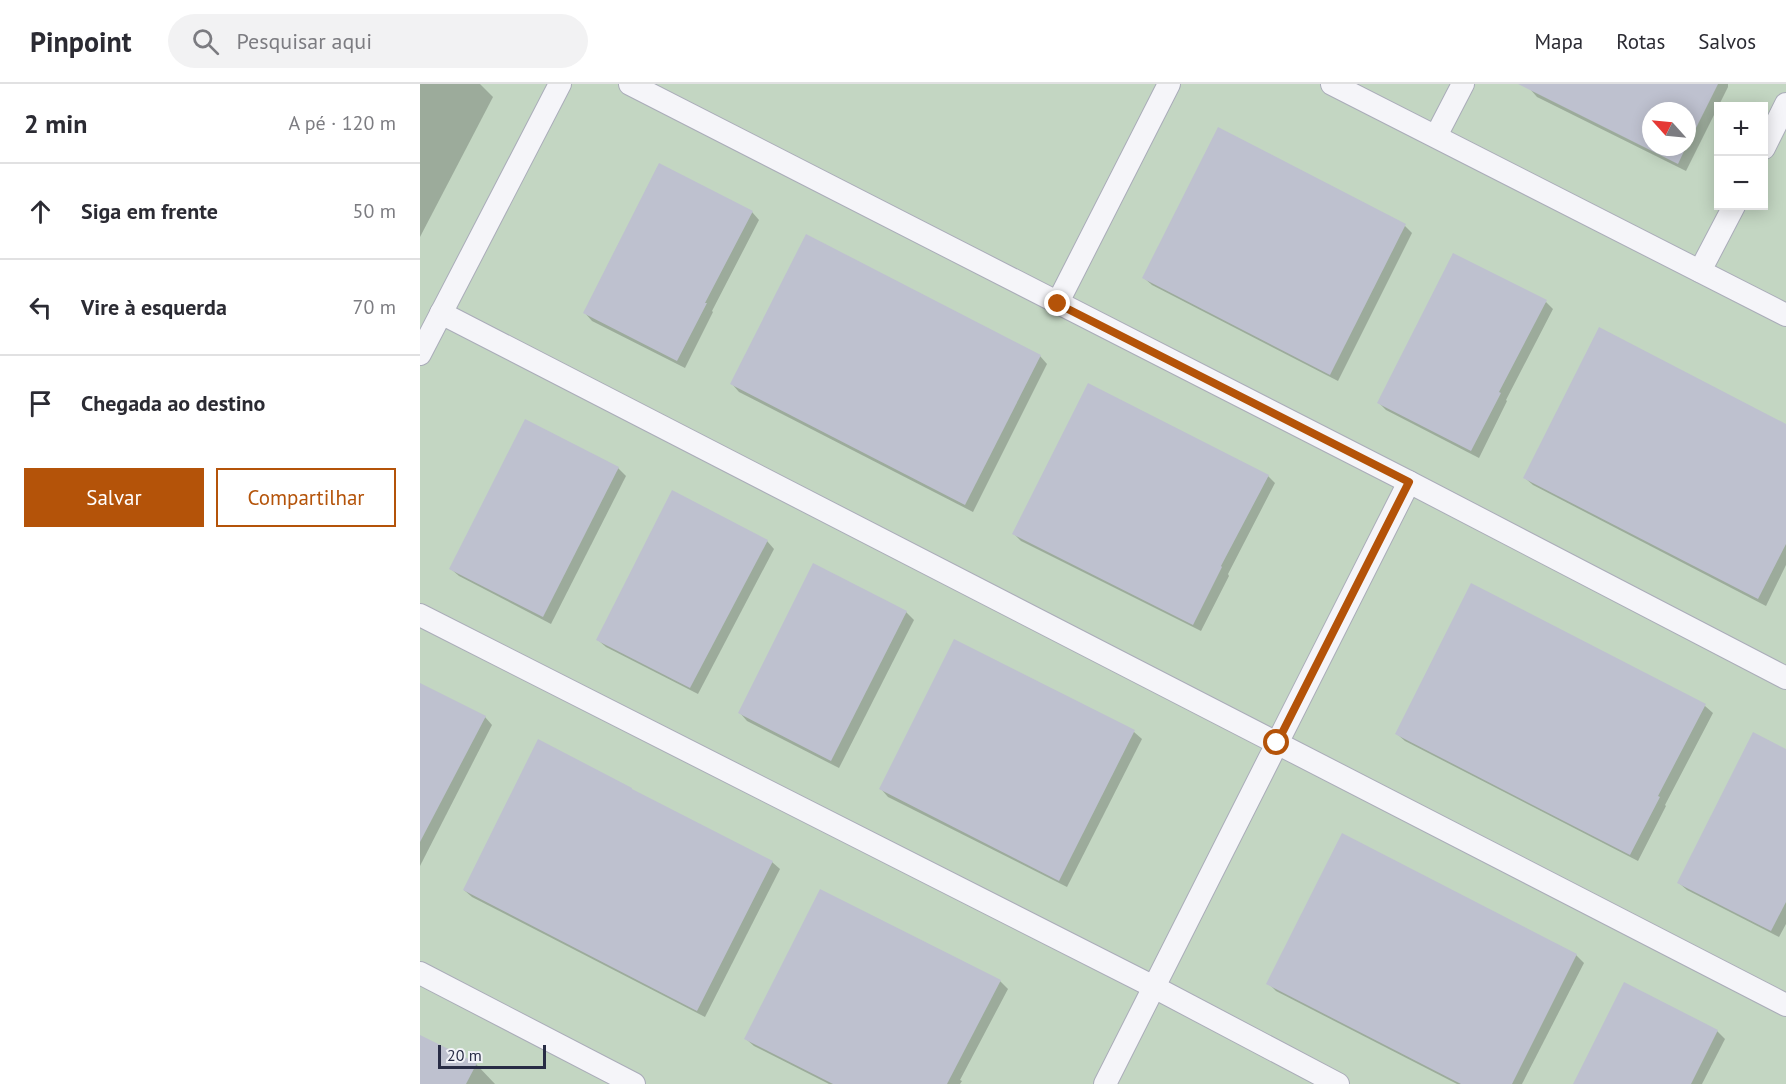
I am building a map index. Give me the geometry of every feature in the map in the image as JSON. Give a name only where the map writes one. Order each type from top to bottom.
[{"type":"lane","points":[[420,354],[560,84]]},
{"type":"lane","points":[[630,84],[1409,482],[1786,678]]},
{"type":"lane","points":[[1058,304],[1169,84]]},
{"type":"lane","points":[[1332,84],[1786,315]]},
{"type":"lane","points":[[1436,136],[1463,84]]},
{"type":"lane","points":[[1768,140],[1786,104]]},
{"type":"lane","points":[[1700,271],[1732,210]]},
{"type":"lane","points":[[441,313],[1786,1005]]},
{"type":"lane","points":[[1105,1084],[1409,482]]},
{"type":"lane","points":[[420,615],[1154,987],[1338,1084]]},
{"type":"lane","points":[[420,973],[634,1084]]},
{"type":"green space","points":[[420,84],[1786,84],[1786,1084],[420,1084]]},
{"type":"building","points":[[1518,84],[1718,84],[1696,128],[1696,102],[1642,102],[1642,146]]},
{"type":"building","points":[[1218,127],[1406,224],[1330,375],[1142,278]]},
{"type":"building","points":[[1662,156],[1682,156],[1678,164]]},
{"type":"building","points":[[659,163],[753,211],[677,361],[583,313]]},
{"type":"building","points":[[806,234],[1041,355],[965,505],[730,384]]},
{"type":"building","points":[[1453,253],[1547,300],[1471,451],[1377,403]]},
{"type":"building","points":[[1599,327],[1786,424],[1786,544],[1758,599],[1523,478]]},
{"type":"building","points":[[1088,383],[1269,475],[1193,625],[1012,534]]},
{"type":"building","points":[[525,419],[619,467],[543,617],[449,569]]},
{"type":"building","points":[[672,490],[768,540],[690,688],[596,640]]},
{"type":"building","points":[[813,563],[907,611],[831,761],[738,713]]},
{"type":"building","points":[[1471,583],[1706,704],[1630,855],[1395,734]]},
{"type":"building","points":[[954,639],[1135,730],[1059,881],[879,789]]},
{"type":"building","points":[[420,683],[486,716],[420,842]]},
{"type":"building","points":[[1753,732],[1786,749],[1786,902],[1771,931],[1677,883]]},
{"type":"building","points":[[538,739],[773,861],[697,1011],[463,890]]},
{"type":"building","points":[[1342,833],[1577,954],[1512,1084],[1461,1084],[1266,984]]},
{"type":"building","points":[[820,889],[1001,980],[947,1084],[833,1084],[744,1039]]},
{"type":"building","points":[[1624,982],[1718,1030],[1691,1084],[1573,1084]]},
{"type":"building","points":[[420,1035],[477,1063],[466,1084],[420,1084]]},
{"type":"route","points":[[1058,304],[1409,482],[1277,743]]}]
